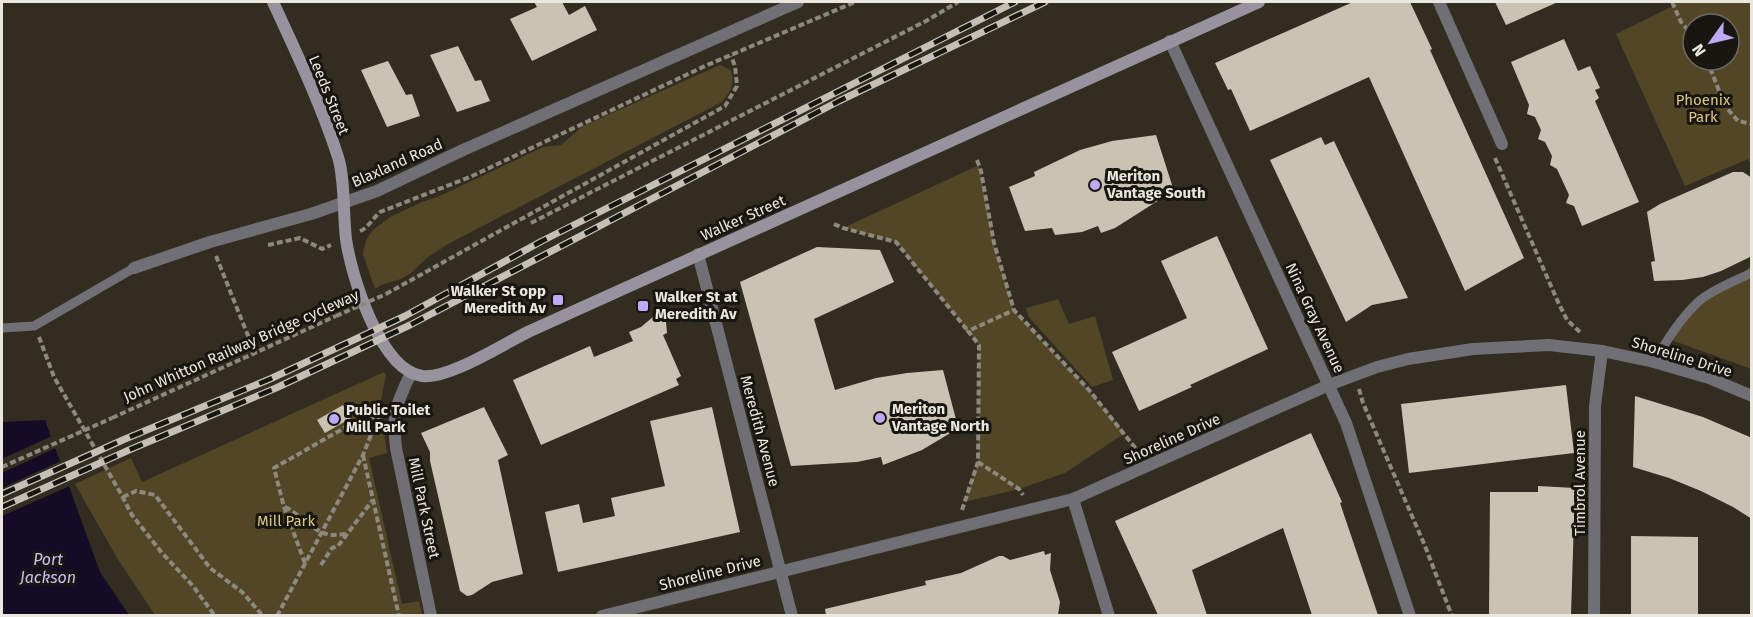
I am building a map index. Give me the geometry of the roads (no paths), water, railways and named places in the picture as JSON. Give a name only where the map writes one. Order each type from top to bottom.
[{"type":"street","name":"Leeds Street","points":[[273,2],[338,154],[344,203]]},
{"type":"street","name":"Blaxland Road","points":[[134,268],[210,242],[311,214],[377,191],[463,150],[798,2]]},
{"type":"street","name":"Walker Street","points":[[411,373],[436,376],[458,368],[530,331],[698,254],[1259,2]]},
{"type":"street","points":[[1439,2],[1502,144]]},
{"type":"street","name":"Nina Gray Avenue","points":[[1170,41],[1346,423],[1410,615]]},
{"type":"street","points":[[344,203],[346,238],[352,268],[369,316],[389,354],[397,364],[411,373]]},
{"type":"street","name":"Meredith Avenue","points":[[698,254],[792,615]]},
{"type":"street","name":"Shoreline Drive","points":[[602,615],[1073,499],[1354,375],[1408,359],[1443,352],[1549,345],[1602,351],[1654,362],[1708,378],[1752,396]]},
{"type":"street","name":"Timbrol Avenue","points":[[1594,615],[1595,406],[1602,351]]},
{"type":"street","name":"Mill Park Street","points":[[411,373],[398,400],[394,420],[396,448],[431,615]]},
{"type":"street","points":[[1073,499],[1109,615]]},
{"type":"lane","name":"Blaxland Road","points":[[2,328],[34,326],[134,268]]},
{"type":"lane","points":[[1654,362],[1670,334],[1699,300],[1752,273]]},
{"type":"water","name":"Port Jackson","points":[[45,420],[100,572],[129,615],[2,615],[2,422]]},
{"type":"railway","points":[[2,494],[125,439],[270,379],[405,316],[542,241],[1015,2]]},
{"type":"railway","points":[[2,507],[276,388],[410,325],[839,101],[1045,2]]},
{"type":"place","name":"Meriton Vantage South","points":[[1095,185]]},
{"type":"place","name":"Walker St opp Meredith Av","points":[[558,300]]},
{"type":"place","name":"Walker St at Meredith Av","points":[[643,306]]},
{"type":"place","name":"Meriton Vantage North","points":[[880,418]]},
{"type":"place","name":"Public Toilet Mill Park","points":[[334,419]]},
{"type":"park label","name":"Phoenix Park","points":[[1703,108]]},
{"type":"park label","name":"Mill Park","points":[[286,521]]}]
